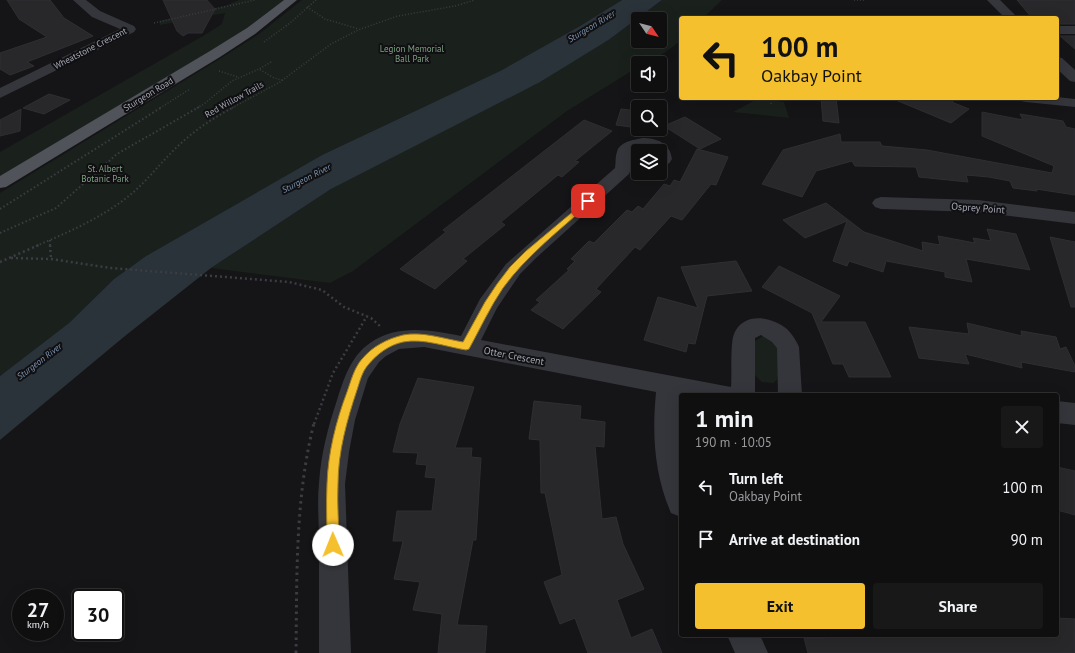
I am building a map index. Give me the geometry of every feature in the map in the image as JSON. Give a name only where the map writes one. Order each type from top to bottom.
[{"type":"main road","name":"Sturgeon Road","points":[[0,183],[221,50],[251,31],[291,0]]},
{"type":"street","name":"Wheatstone Crescent","points":[[0,94],[130,29],[96,14],[79,0]]},
{"type":"street","points":[[993,0],[1010,16]]},
{"type":"street","points":[[1059,30],[1075,30]]},
{"type":"street","points":[[1059,63],[1075,78]]},
{"type":"street","points":[[1046,100],[1075,103]]},
{"type":"street","points":[[632,144],[649,144]]},
{"type":"street","points":[[466,347],[488,305],[513,269],[529,253],[630,169],[625,162],[624,151],[631,145]]},
{"type":"street","name":"Osprey Point","points":[[881,203],[984,207],[1075,218]]},
{"type":"street","points":[[743,393],[744,336],[747,331],[753,327],[760,326],[768,328],[780,335],[785,340],[788,347],[790,393]]},
{"type":"street","name":"Otter Crescent","points":[[335,653],[332,484],[339,432],[359,371],[365,362],[378,349],[390,342],[405,338],[424,338],[714,393]]},
{"type":"street","points":[[669,385],[666,419],[667,452],[671,473],[679,498]]},
{"type":"street","points":[[1059,412],[1075,414]]},
{"type":"street","points":[[744,637],[752,653]]},
{"type":"path","points":[[154,24],[255,0]]},
{"type":"path","points":[[263,42],[290,23],[316,0]]},
{"type":"path","name":"Red Willow Trails","points":[[0,262],[50,240],[99,215],[123,200],[140,186],[176,147],[195,131],[218,114],[283,80],[320,50],[359,30],[405,14],[462,4],[475,0]]},
{"type":"path","points":[[854,0],[866,0]]},
{"type":"path","points":[[310,9],[325,19],[359,30]]},
{"type":"path","points":[[0,233],[56,208],[65,202],[117,154],[172,121],[204,104],[238,78],[271,62]]},
{"type":"path","points":[[225,67],[219,71],[238,78]]},
{"type":"path","points":[[259,69],[274,78],[283,80]]},
{"type":"path","points":[[0,209],[192,88]]},
{"type":"path","points":[[771,104],[772,100]]},
{"type":"path","points":[[50,240],[50,259]]},
{"type":"path","points":[[8,258],[50,259],[111,268],[289,282],[322,290],[344,307],[371,318],[385,331]]},
{"type":"green space","points":[[239,0],[284,0],[243,31],[0,177],[0,152],[203,36],[222,24],[225,13],[160,25],[159,21],[227,5]]},
{"type":"green space","points":[[302,0],[622,0],[580,26],[500,71],[322,155],[146,256],[114,279],[69,323],[0,376],[0,193],[259,34]]},
{"type":"green space","points":[[662,0],[722,0],[705,16],[679,16],[679,42],[659,56],[631,56],[631,71],[567,111],[353,271],[330,283],[211,268],[331,189],[610,39],[631,23],[631,48],[667,48],[667,12],[646,12]]},
{"type":"green space","points":[[755,100],[772,100],[784,102],[789,118],[733,112]]},
{"type":"green space","points":[[763,336],[777,345],[778,376],[777,380],[773,383],[762,382],[755,375],[755,341]]},
{"type":"water","name":"Sturgeon River","points":[[622,0],[662,0],[646,12],[631,12],[631,23],[610,39],[540,82],[331,189],[211,268],[125,336],[0,440],[0,376],[69,323],[114,279],[146,256],[322,155],[500,71],[580,26]]},
{"type":"building","points":[[7,0],[50,0],[64,18],[93,36],[27,62],[34,66],[10,75],[0,69],[0,53],[47,37],[19,19]]},
{"type":"building","points":[[163,0],[207,0],[215,9],[202,33],[188,33],[183,36],[177,31]]},
{"type":"building","points":[[1017,0],[1075,0],[1075,24],[1059,24],[1059,16],[1030,16]]},
{"type":"building","points":[[1060,36],[1075,36],[1075,49]]},
{"type":"building","points":[[49,94],[70,100],[44,114],[23,108]]},
{"type":"building","points":[[821,100],[836,100],[839,123],[823,121]]},
{"type":"building","points":[[896,100],[951,100],[954,103],[969,109],[951,123]]},
{"type":"building","points":[[21,109],[20,131],[0,136],[0,120]]},
{"type":"building","points":[[621,109],[631,110],[631,127],[616,125]]},
{"type":"building","points":[[982,112],[1023,120],[1020,114],[1063,121],[1066,127],[1075,129],[1075,195],[1036,189],[1037,191],[1013,188],[1010,181],[989,177],[966,175],[968,182],[919,177],[916,167],[855,166],[852,161],[816,171],[802,197],[762,184],[783,150],[840,134],[841,142],[880,142],[882,146],[927,150],[1052,173],[1054,166],[982,136]]},
{"type":"building","points":[[685,117],[721,139],[700,149],[667,128],[667,125]]},
{"type":"building","points":[[584,120],[612,131],[575,161],[579,162],[562,177],[558,175],[501,222],[505,225],[463,259],[467,261],[435,289],[400,269],[446,232],[443,230]]},
{"type":"building","points":[[697,149],[728,157],[716,185],[711,184],[682,220],[671,216],[640,250],[635,247],[596,289],[601,292],[563,329],[531,310],[540,302],[536,300],[569,270],[567,269],[575,261],[571,259],[589,241],[594,243],[627,210],[632,212],[638,206],[643,209],[664,184],[670,186],[674,180],[680,182]]},
{"type":"building","points":[[826,203],[864,232],[923,251],[922,242],[940,245],[938,236],[975,243],[973,238],[991,241],[987,229],[1016,234],[1030,270],[966,259],[972,282],[945,277],[945,272],[886,261],[883,272],[849,261],[847,266],[833,261],[847,221],[805,238],[783,220]]},
{"type":"building","points":[[1050,237],[1075,242],[1075,307],[1071,307]]},
{"type":"building","points":[[736,261],[752,291],[707,296],[695,344],[688,343],[686,352],[644,340],[658,297],[698,308],[681,267]]},
{"type":"building","points":[[779,266],[840,296],[821,322],[865,322],[891,377],[849,377],[843,364],[833,364],[812,313],[762,287]]},
{"type":"building","points":[[967,323],[1022,336],[1021,331],[1056,337],[1060,349],[1066,347],[1075,366],[1075,372],[1021,362],[1022,368],[965,354],[969,364],[919,358],[909,327],[969,334]]},
{"type":"building","points":[[418,378],[474,387],[455,448],[472,448],[471,457],[481,458],[476,540],[473,540],[457,625],[487,626],[485,653],[438,653],[442,614],[413,610],[420,582],[394,579],[403,541],[393,541],[397,511],[432,511],[436,478],[425,477],[427,465],[416,464],[418,453],[393,452],[400,424]]},
{"type":"building","points":[[534,401],[581,406],[580,419],[605,422],[604,447],[595,446],[602,519],[616,517],[623,544],[644,589],[617,600],[631,638],[652,629],[662,653],[588,653],[575,618],[560,624],[544,582],[562,575],[545,493],[541,493],[540,440],[529,439]]},
{"type":"building","points":[[1059,467],[1075,471],[1075,515],[1059,511]]},
{"type":"building","points":[[1059,618],[1075,619],[1075,653],[808,653],[804,638],[1059,637]]},
{"type":"route","points":[[333,545],[332,484],[339,432],[359,371],[365,362],[378,349],[390,342],[405,338],[424,338],[466,347],[488,305],[513,269],[588,201]]},
{"type":"park label","name":"Legion Memorial Ball Park","points":[[412,54]]},
{"type":"park label","name":"St. Albert Botanic Park","points":[[105,174]]}]
